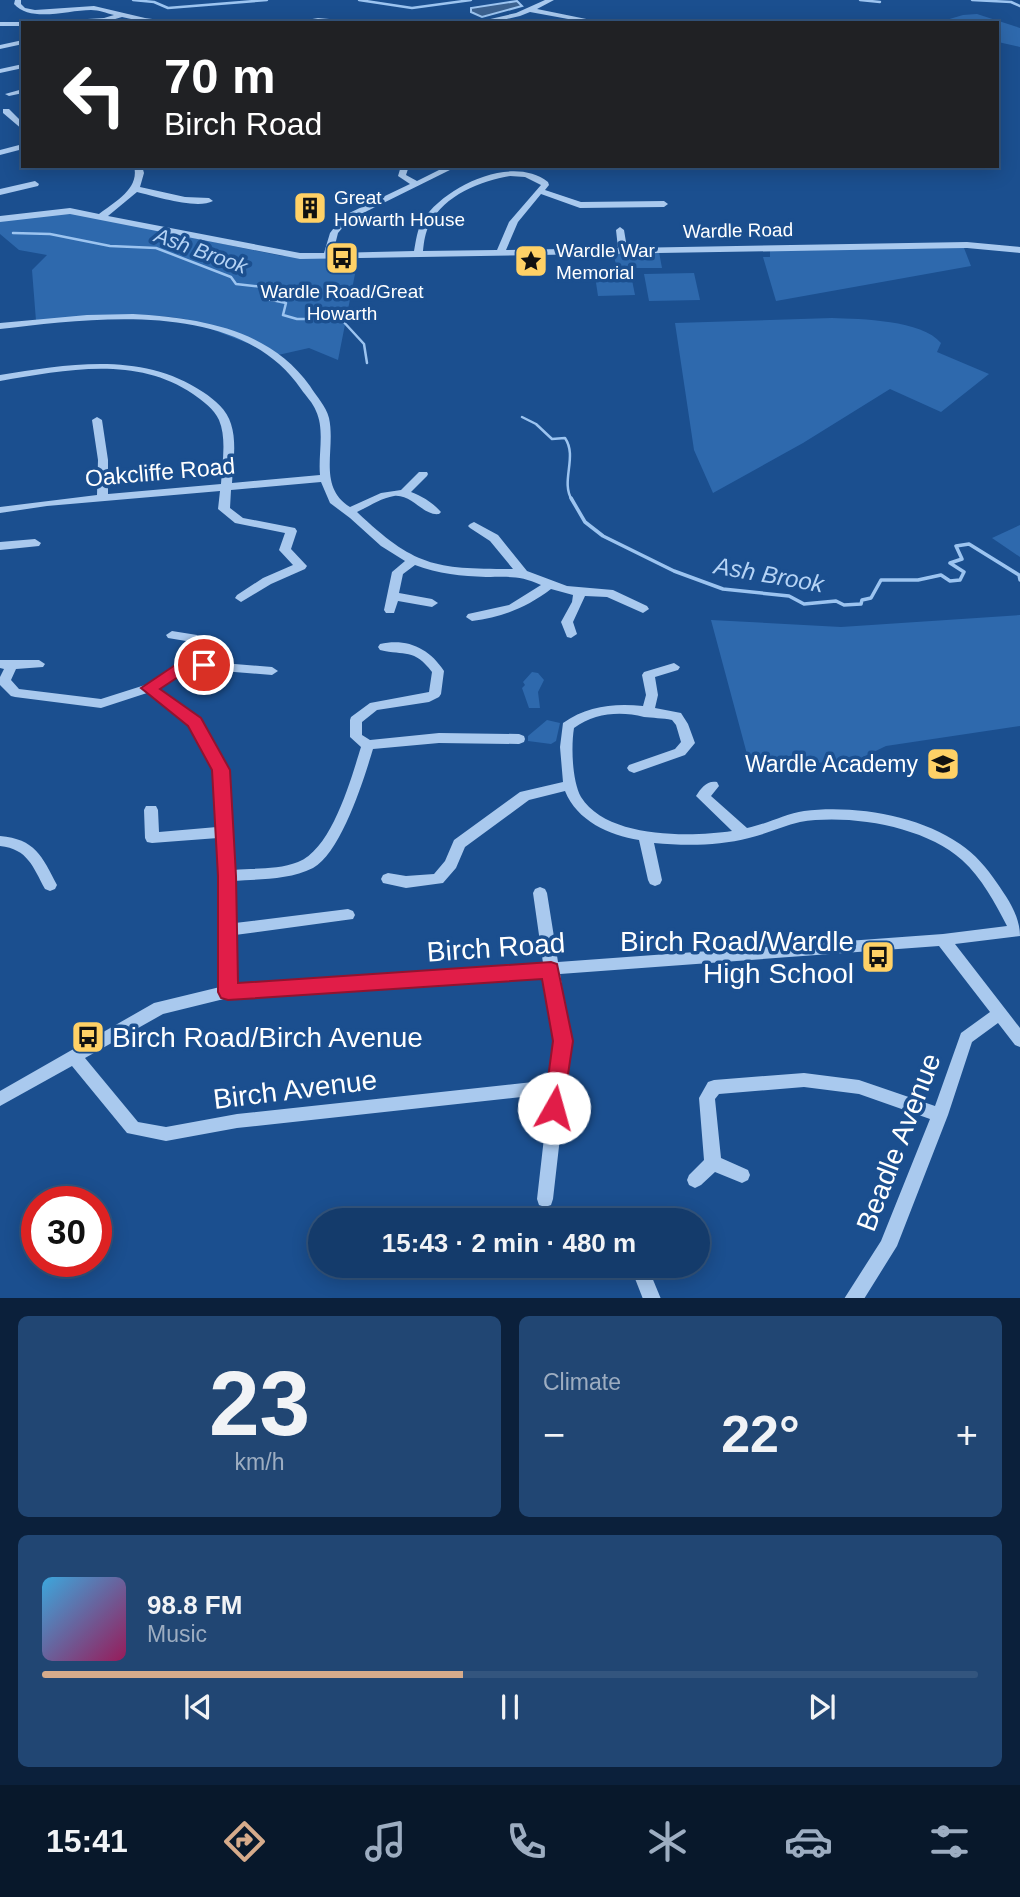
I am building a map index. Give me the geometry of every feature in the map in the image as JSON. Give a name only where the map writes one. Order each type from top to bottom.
[{"type":"street","points":[[18,0],[17,4],[23,10],[35,12],[94,8],[156,21]]},
{"type":"street","points":[[491,21],[530,10],[551,0]]},
{"type":"street","points":[[530,10],[592,21]]},
{"type":"street","points":[[88,21],[105,20],[124,14]]},
{"type":"street","points":[[310,21],[329,21]]},
{"type":"street","points":[[0,24],[21,24]]},
{"type":"street","points":[[0,47],[21,42]]},
{"type":"street","points":[[0,71],[21,66]]},
{"type":"street","points":[[9,94],[21,91]]},
{"type":"street","points":[[6,111],[21,126]]},
{"type":"street","points":[[0,153],[21,147]]},
{"type":"street","points":[[103,216],[135,189],[140,173],[139,168]]},
{"type":"street","points":[[404,168],[402,176],[417,184]]},
{"type":"street","points":[[328,256],[334,233],[346,218],[450,168]]},
{"type":"street","points":[[418,254],[424,224],[438,206],[463,188],[527,170],[545,185],[521,209],[509,226],[500,253]]},
{"type":"street","points":[[0,192],[37,189],[46,179]]},
{"type":"street","points":[[135,189],[185,200],[209,201]]},
{"type":"street","points":[[541,191],[580,205],[664,204]]},
{"type":"street","name":"Wardle Road","points":[[0,219],[69,211],[285,254],[328,256],[967,245],[1020,250]]},
{"type":"street","points":[[620,230],[623,250]]},
{"type":"street","points":[[0,326],[74,318],[162,317],[211,327],[255,343],[272,352],[303,382],[323,412],[325,478],[332,500],[351,511],[380,542],[412,562],[445,570],[523,574],[565,591],[609,593],[643,609]]},
{"type":"street","points":[[0,378],[60,368],[140,368],[196,390],[219,410],[228,429],[224,509],[240,521],[291,531],[285,550],[301,566],[267,581],[242,597]]},
{"type":"street","points":[[97,420],[103,460],[102,498]]},
{"type":"street","points":[[405,492],[423,474]]},
{"type":"street","name":"Oakcliffe Road","points":[[0,510],[325,478]]},
{"type":"street","points":[[351,511],[394,491],[417,496],[435,512]]},
{"type":"street","points":[[474,526],[495,538],[523,574]]},
{"type":"street","points":[[0,546],[35,543]]},
{"type":"street","points":[[390,610],[398,572],[412,562]]},
{"type":"street","points":[[472,617],[498,614],[525,604],[548,585]]},
{"type":"street","points":[[571,634],[567,622],[580,592]]},
{"type":"street","points":[[394,596],[432,603]]},
{"type":"street","points":[[172,635],[193,638],[190,661]]},
{"type":"street","points":[[384,647],[418,650],[438,671],[438,687],[435,694],[429,698],[374,706],[356,720],[356,737],[368,745],[439,738],[519,739]]},
{"type":"street","points":[[39,664],[7,664],[4,681],[15,692],[101,704],[149,688],[190,661],[210,666],[272,671]]},
{"type":"street","points":[[647,713],[652,695],[648,675],[674,667]]},
{"type":"street","points":[[149,688],[195,722],[221,770],[227,876],[228,992]]},
{"type":"street","points":[[634,768],[680,752],[688,743],[682,724],[676,716],[590,711],[579,715],[568,726],[566,749],[570,785],[578,802],[595,819],[616,830],[706,840],[745,834],[808,816],[860,817],[887,821],[925,832],[947,842],[971,859],[988,878],[1018,930]]},
{"type":"street","points":[[227,876],[290,870],[314,861],[328,845],[368,745]]},
{"type":"street","points":[[388,879],[406,882],[438,879],[451,864],[459,844],[525,796],[570,785]]},
{"type":"street","points":[[712,786],[703,796],[745,834]]},
{"type":"street","points":[[152,810],[152,838],[225,832]]},
{"type":"street","points":[[645,835],[655,880]]},
{"type":"street","points":[[0,841],[18,842],[28,848],[50,885]]},
{"type":"street","points":[[540,893],[563,1041],[545,1199]]},
{"type":"street","points":[[228,930],[348,915]]},
{"type":"street","name":"Birch Road","points":[[0,1099],[159,1008],[228,992],[943,940],[1018,930]]},
{"type":"street","points":[[943,940],[1020,1040]]},
{"type":"street","name":"Beadle Avenue","points":[[853,1298],[888,1246],[940,1115],[966,1038],[999,1014]]},
{"type":"street","name":"Birch Avenue","points":[[74,1057],[133,1128],[166,1134],[237,1121],[556,1086]]},
{"type":"street","points":[[713,1163],[707,1098],[714,1087],[804,1080],[859,1087],[940,1115]]},
{"type":"street","points":[[713,1163],[742,1175]]},
{"type":"street","points":[[695,1180],[713,1163]]},
{"type":"street","points":[[644,1278],[652,1298]]},
{"type":"shaded area","points":[[517,1],[522,6],[482,17],[471,12],[471,8]]},
{"type":"shaded area","points":[[977,14],[998,21],[943,21]]},
{"type":"shaded area","points":[[999,21],[1020,28],[1020,47],[999,42]]},
{"type":"shaded area","points":[[69,212],[282,256],[329,257],[355,274],[338,360],[309,348],[278,355],[185,319],[162,316],[36,321],[32,270],[47,255],[19,250],[0,234],[0,221]]},
{"type":"shaded area","points":[[964,248],[971,266],[776,301],[763,257],[770,257],[770,251]]},
{"type":"shaded area","points":[[659,252],[662,268],[617,268],[613,253]]},
{"type":"shaded area","points":[[694,273],[700,300],[649,301],[644,274]]},
{"type":"shaded area","points":[[631,275],[635,295],[598,296],[595,276]]},
{"type":"shaded area","points":[[832,318],[906,325],[932,335],[941,343],[937,352],[989,374],[941,412],[890,389],[803,443],[713,493],[694,450],[675,323]]},
{"type":"shaded area","points":[[1020,525],[1020,557],[992,538]]},
{"type":"shaded area","name":"Wardle Academy","points":[[1020,615],[1020,726],[886,746],[859,759],[751,769],[711,620],[841,627]]},
{"type":"shaded area","points":[[532,672],[538,673],[544,680],[538,692],[540,708],[529,708],[522,688],[525,685],[523,682]]},
{"type":"shaded area","points":[[547,720],[560,723],[556,741],[551,744],[528,741],[528,736]]},
{"type":"waterway","points":[[133,0],[154,2],[168,8],[267,0]]},
{"type":"waterway","points":[[359,0],[412,8],[471,0]]},
{"type":"waterway","points":[[860,0],[880,2]]},
{"type":"waterway","points":[[972,0],[1011,2],[1020,6]]},
{"type":"waterway","name":"Ash Brook","points":[[13,233],[50,234],[110,246],[156,248],[231,277],[236,284],[264,287],[267,299],[286,303],[283,315],[297,319],[341,319],[364,344],[367,363]]},
{"type":"waterway","name":"Ash Brook","points":[[522,417],[536,424],[552,439],[565,438],[570,453],[568,485],[572,499]]},
{"type":"waterway","name":"Ash Brook","points":[[572,499],[585,522],[603,536],[674,571],[723,589],[789,596],[804,604],[836,601],[844,605],[861,604],[862,600],[871,598],[881,580],[918,580],[941,575],[950,581],[960,580],[964,572],[950,563],[962,559],[956,546],[969,544],[1019,575],[1020,580]]},
{"type":"place","name":"Great Howarth House","points":[[310,208]]},
{"type":"place","name":"Wardle Road/Great Howarth","points":[[342,258]]},
{"type":"place","name":"Wardle War Memorial","points":[[531,261]]},
{"type":"place","name":"Wardle Academy","points":[[943,764]]},
{"type":"place","name":"Birch Road/Wardle High School","points":[[878,957]]},
{"type":"place","name":"Birch Road/Birch Avenue","points":[[88,1037]]},
{"type":"route","points":[[204,665],[190,661],[149,688],[195,722],[221,770],[227,876],[228,992],[551,970],[563,1041],[554,1108]]}]
